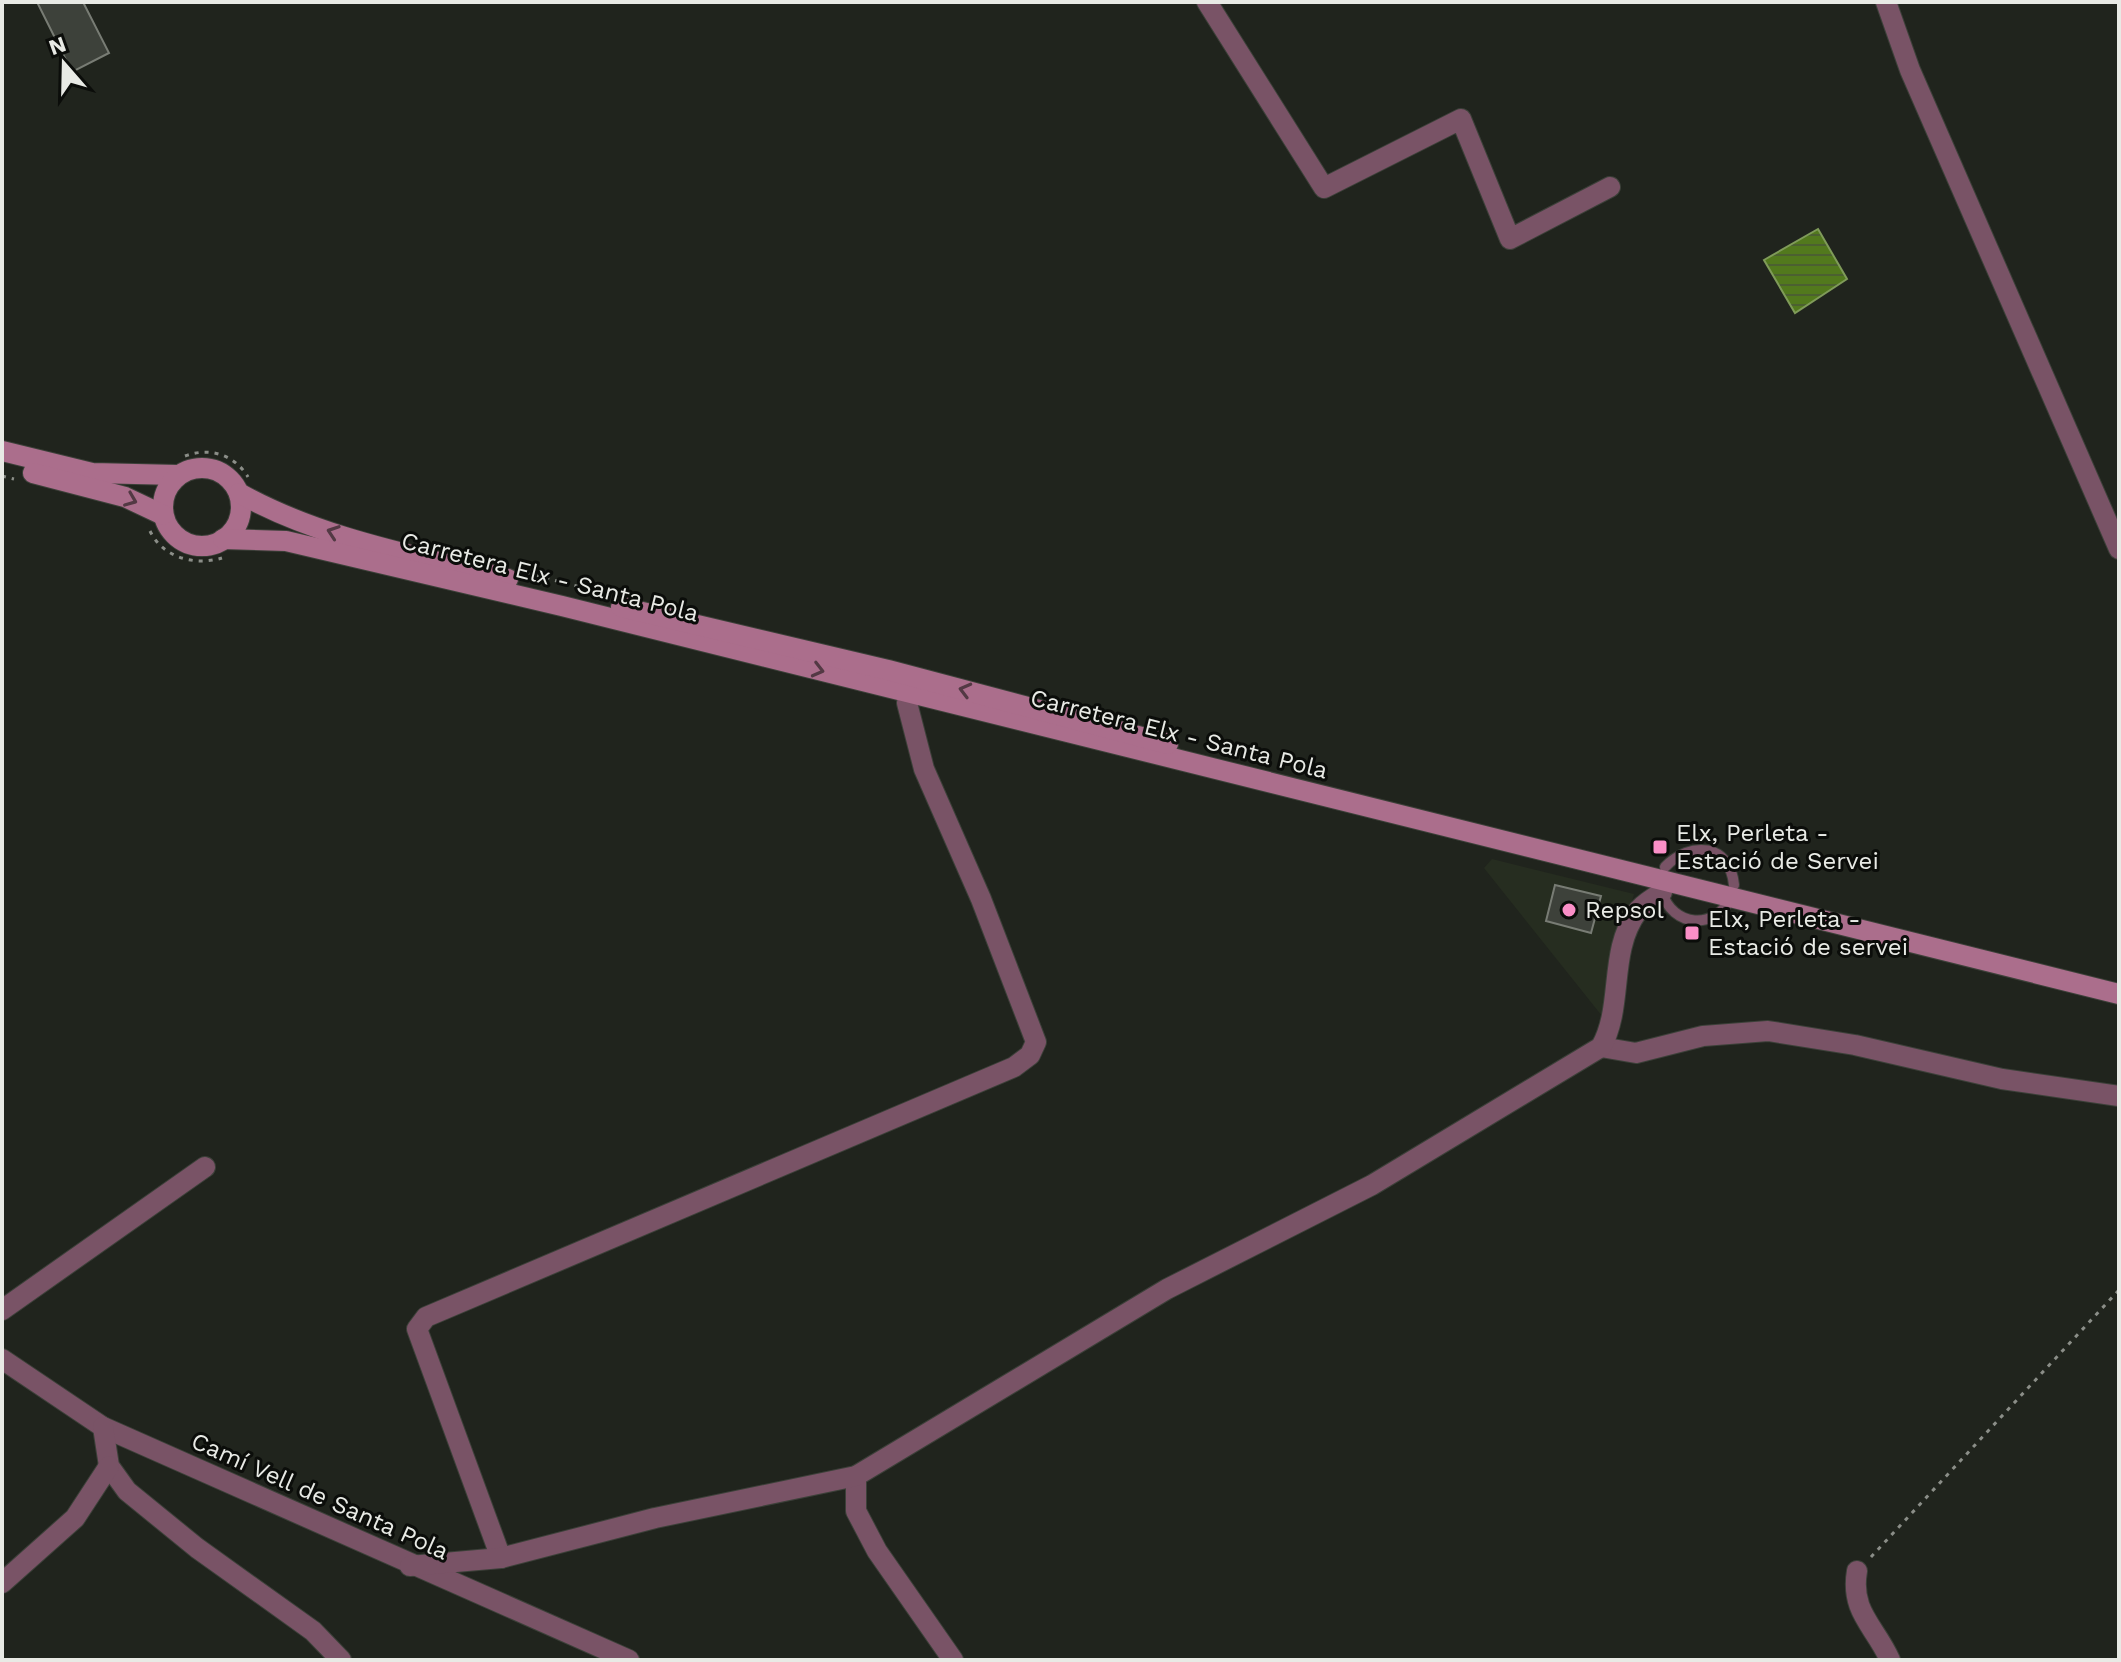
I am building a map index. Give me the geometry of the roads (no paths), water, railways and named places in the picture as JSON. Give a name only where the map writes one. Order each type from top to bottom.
[{"type":"main road","points":[[2,451],[92,473],[178,475],[210,469],[222,473],[239,493],[240,516],[223,539],[204,545],[192,544],[167,526],[163,515],[165,494],[178,475]]},
{"type":"main road","points":[[2,464],[125,497],[163,515]]},
{"type":"main road","name":"Carretera Elx - Santa Pola","points":[[239,493],[272,512],[367,543],[888,670],[1348,791],[1663,879]]},
{"type":"main road","name":"Carretera Elx - Santa Pola","points":[[223,539],[286,541],[1663,879],[1732,891],[2119,983]]},
{"type":"main road","name":"Carretera Elx - Santa Pola","points":[[1732,891],[2119,994]]},
{"type":"street","points":[[1207,2],[1324,188],[1461,119],[1510,239],[1610,187]]},
{"type":"street","points":[[1886,2],[1910,70],[2119,549]]},
{"type":"street","points":[[501,1558],[417,1329],[426,1317],[1014,1067],[1030,1055],[1036,1042],[981,899],[924,769],[907,703],[909,693]]},
{"type":"street","points":[[410,1566],[501,1558],[655,1518],[856,1476],[1167,1289],[1372,1185],[1601,1047],[1613,1024],[1616,982],[1626,934],[1637,910],[1663,879]]},
{"type":"street","points":[[1601,1047],[1636,1053],[1703,1036],[1768,1031],[1855,1045],[2002,1079],[2119,1096]]},
{"type":"street","points":[[2,1310],[205,1167]]},
{"type":"street","name":"Camí Vell de Santa Pola","points":[[2,1359],[103,1427],[410,1566],[629,1660]]},
{"type":"street","points":[[103,1427],[109,1466],[127,1491],[197,1548],[313,1631],[341,1660]]},
{"type":"street","points":[[2,1583],[75,1518],[109,1466]]},
{"type":"street","points":[[856,1476],[856,1511],[877,1551],[953,1660]]},
{"type":"street","points":[[1857,1571],[1854,1590],[1862,1616],[1890,1660]]},
{"type":"lane","points":[[1663,879],[1676,915],[1692,921],[1713,918],[1726,909],[1732,891]]},
{"type":"place","name":"Elx, Perleta - Estació de Servei","points":[[1660,847]]},
{"type":"place","name":"Repsol","points":[[1569,910]]},
{"type":"place","name":"Elx, Perleta - Estació de servei","points":[[1692,933]]}]
